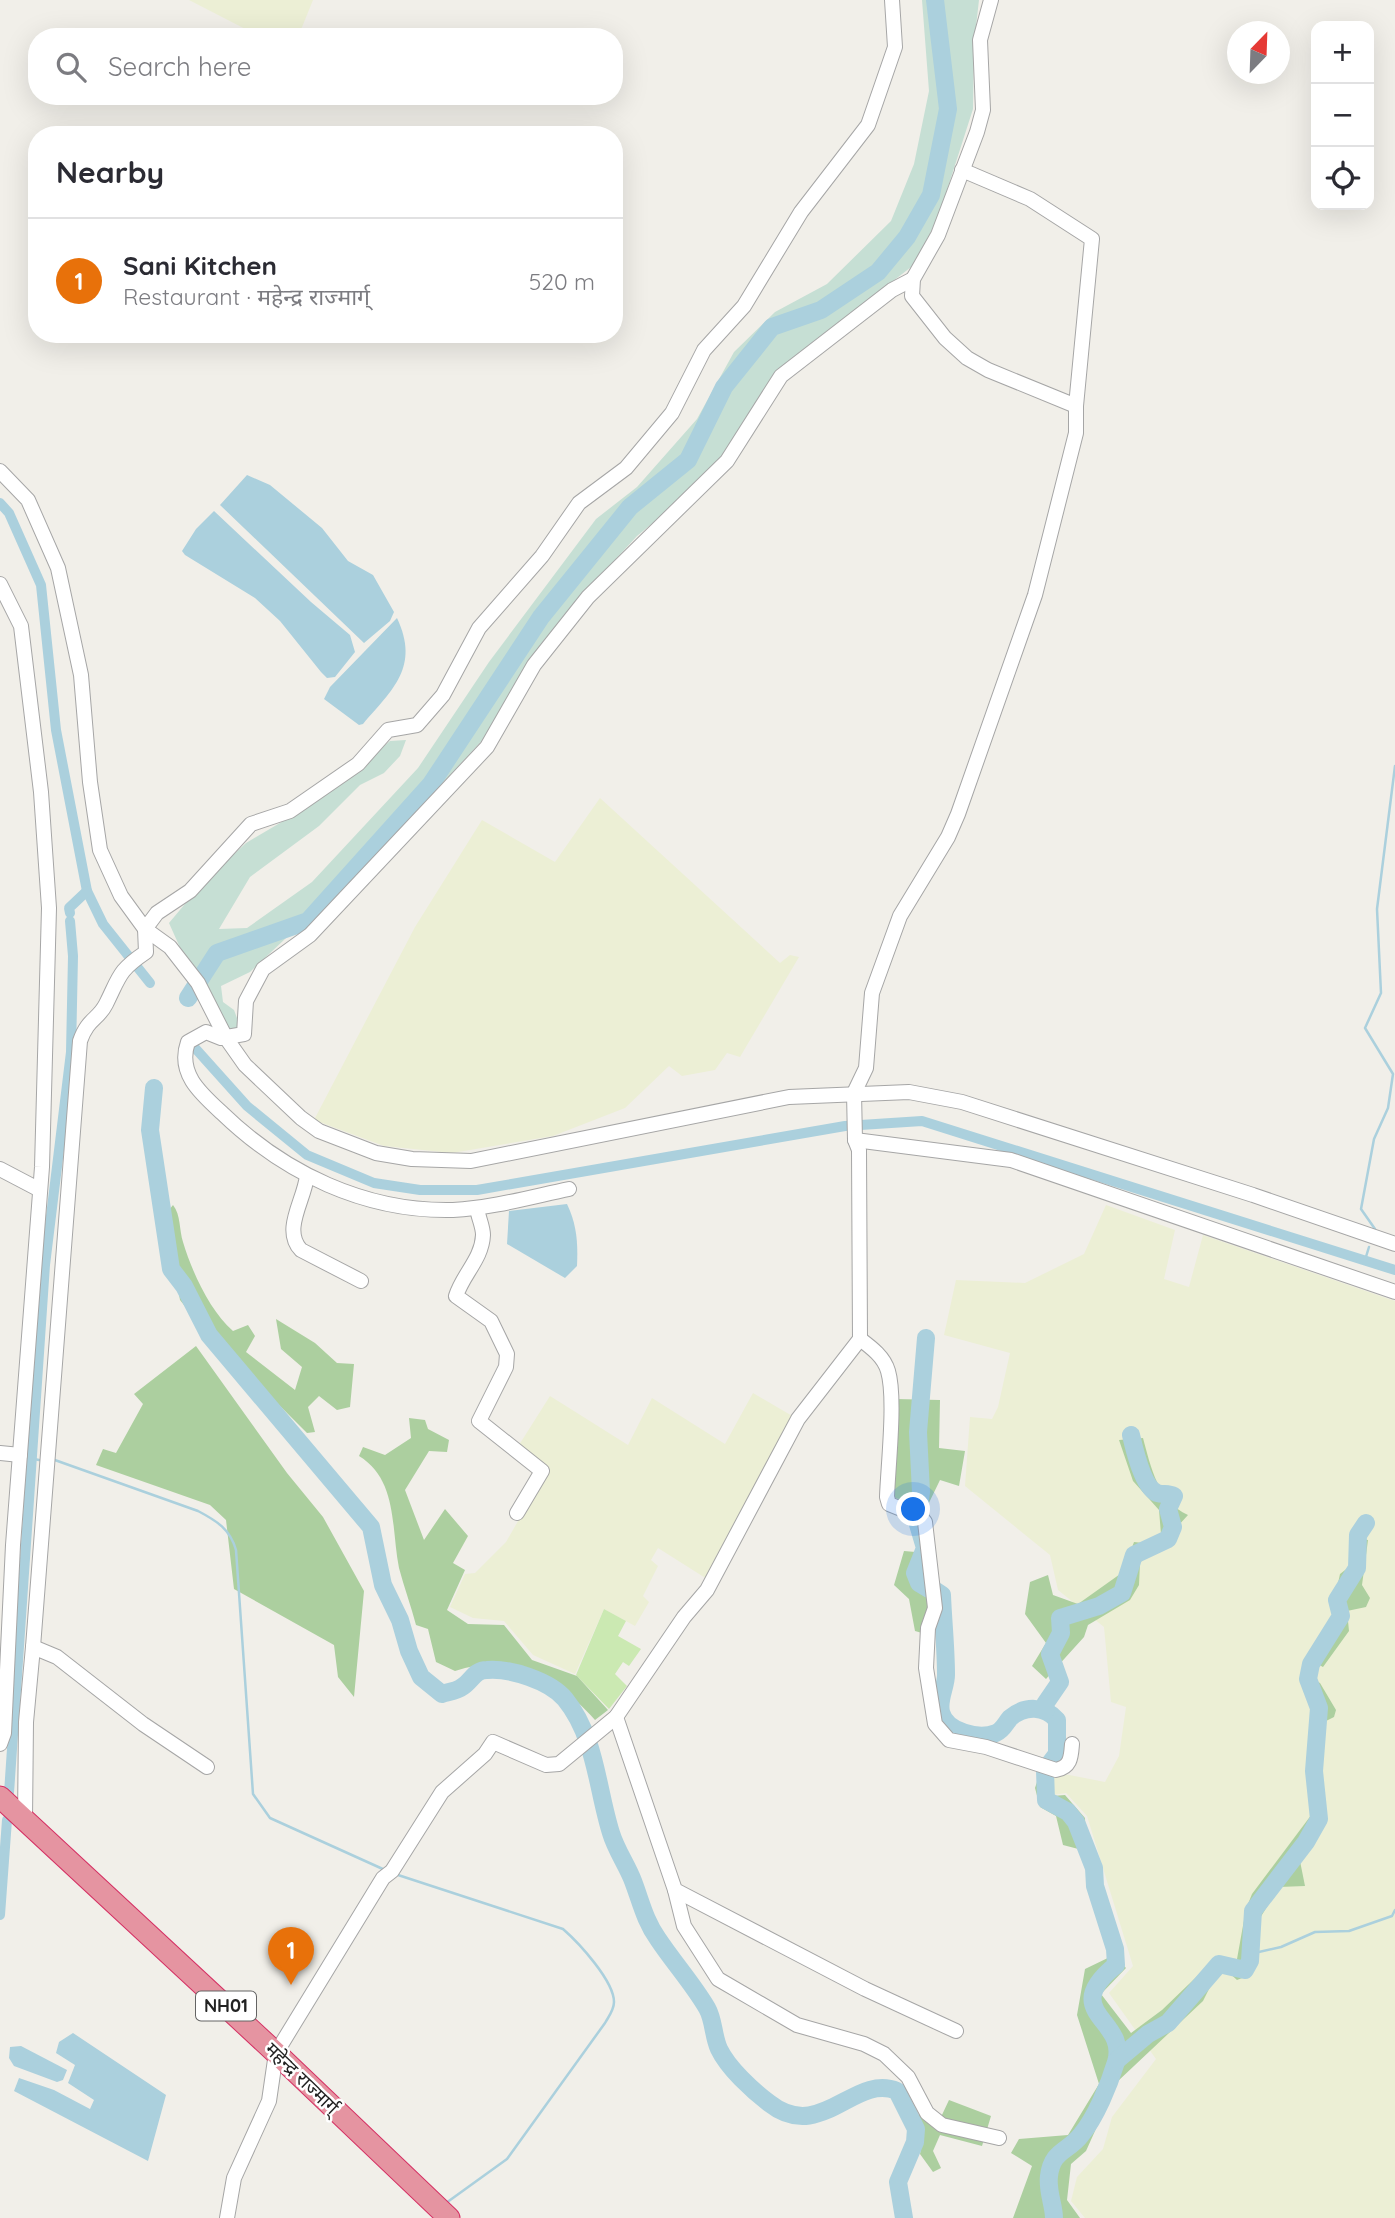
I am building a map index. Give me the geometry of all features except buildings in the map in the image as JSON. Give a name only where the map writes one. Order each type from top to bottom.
[{"type":"highway","name":"महेन्द्र राज्मार्ग्","points":[[0,1797],[449,2218]]},
{"type":"street","points":[[25,1819],[26,1722],[80,1041],[86,1024],[105,1006],[109,992],[126,965],[146,952],[145,929],[157,913],[190,891],[251,824],[290,811],[358,765],[388,730],[418,725],[443,695],[479,628],[542,556],[579,503],[626,468],[672,414],[704,351],[744,306],[801,212],[868,125],[884,88],[895,47],[892,0]]},
{"type":"street","points":[[991,0],[980,40],[983,110],[938,235],[913,279],[912,296],[944,338],[967,358],[988,370],[1076,406]]},
{"type":"street","points":[[227,2218],[234,2179],[269,2101],[276,2053],[442,1792],[485,1754],[493,1742],[546,1765],[559,1764],[615,1717],[684,1617],[707,1590],[798,1419],[860,1339],[859,1150],[855,1133],[854,1098],[866,1068],[872,993],[900,916],[948,837],[1035,595],[1076,433],[1076,406],[1092,239],[1030,199],[961,170]]},
{"type":"street","points":[[569,1189],[477,1208],[452,1210],[402,1206],[355,1196],[307,1176],[234,1125],[192,1082],[183,1057],[188,1042],[206,1032],[226,1038],[244,1034],[246,1001],[262,969],[310,935],[487,747],[534,664],[588,597],[727,461],[781,376],[892,290],[913,279]]},
{"type":"street","points":[[0,471],[28,500],[58,568],[81,675],[90,782],[100,850],[121,897],[145,929],[170,947],[198,983],[226,1038],[245,1065],[301,1118],[319,1131],[376,1153],[412,1159],[471,1161],[789,1097],[854,1098],[909,1092],[962,1102],[1253,1195],[1395,1244]]},
{"type":"street","points":[[0,584],[21,626],[41,792],[49,908],[40,1190],[20,1455],[4,1733],[0,1744]]},
{"type":"street","points":[[855,1133],[1011,1160],[1395,1292]]},
{"type":"street","points":[[0,1169],[40,1190]]},
{"type":"street","points":[[307,1176],[293,1227],[294,1242],[301,1250],[361,1281]]},
{"type":"street","points":[[477,1208],[483,1229],[482,1244],[477,1260],[456,1296],[491,1321],[507,1354],[506,1367],[478,1421],[542,1471],[517,1513]]},
{"type":"street","points":[[860,1339],[881,1357],[888,1371],[891,1396],[887,1497],[895,1508],[925,1522],[935,1608],[928,1628],[926,1654],[935,1724],[949,1740],[986,1747],[1047,1767],[1064,1768],[1070,1762],[1072,1744]]},
{"type":"street","points":[[0,1453],[20,1455]]},
{"type":"street","points":[[33,1647],[57,1657],[143,1724],[207,1767]]},
{"type":"street","points":[[615,1717],[675,1890],[684,1926],[718,1979],[797,2025],[864,2044],[884,2054],[908,2077],[932,2119],[942,2125],[999,2138]]},
{"type":"street","points":[[675,1890],[874,1994],[956,2031]]},
{"type":"green space","points":[[189,0],[313,0],[302,28],[243,28]]},
{"type":"green space","points":[[922,0],[979,0],[974,44],[973,109],[939,215],[915,264],[817,340],[722,459],[689,493],[637,536],[577,601],[489,733],[392,838],[250,972],[221,986],[223,1002],[234,1010],[240,1026],[229,1032],[182,952],[169,923],[200,886],[246,843],[319,800],[390,741],[406,740],[400,756],[384,773],[360,785],[319,826],[250,877],[219,929],[247,928],[312,882],[418,768],[489,662],[596,519],[637,487],[697,419],[734,352],[775,312],[827,284],[891,221],[914,164],[929,91]]},
{"type":"green space","points":[[600,798],[780,963],[790,955],[799,957],[740,1057],[727,1053],[715,1070],[682,1076],[669,1066],[625,1108],[553,1136],[452,1153],[384,1146],[314,1120],[415,927],[482,820],[555,862]]},
{"type":"green space","points":[[173,1205],[187,1254],[209,1302],[233,1331],[248,1325],[255,1336],[246,1352],[295,1390],[302,1367],[281,1349],[276,1319],[315,1343],[337,1363],[354,1364],[350,1407],[337,1410],[319,1396],[308,1407],[315,1432],[307,1433],[203,1329],[180,1300],[165,1215]]},
{"type":"green space","points":[[1106,1205],[1175,1230],[1164,1279],[1189,1287],[1203,1235],[1395,1301],[1395,2218],[1085,2218],[1071,2201],[1077,2177],[1103,2149],[1112,2117],[1156,2059],[1109,1993],[1133,1966],[1087,1816],[1066,1793],[1053,1795],[1054,1772],[1105,1782],[1119,1756],[1126,1707],[1111,1702],[1104,1627],[1058,1590],[1050,1555],[965,1486],[970,1417],[992,1419],[998,1407],[1010,1353],[944,1335],[956,1280],[1025,1283],[1084,1254]]},
{"type":"green space","points":[[196,1346],[287,1473],[323,1517],[364,1591],[354,1697],[338,1677],[334,1645],[234,1589],[226,1520],[210,1505],[96,1465],[103,1449],[116,1453],[143,1404],[134,1394]]},
{"type":"green space","points":[[753,1393],[794,1417],[707,1579],[658,1548],[651,1560],[658,1566],[643,1596],[649,1602],[635,1626],[604,1609],[575,1674],[533,1655],[504,1621],[473,1618],[450,1607],[465,1574],[475,1573],[506,1542],[548,1469],[519,1445],[550,1396],[628,1445],[652,1398],[725,1444]]},
{"type":"green space","points":[[896,1399],[940,1400],[939,1448],[965,1451],[959,1486],[940,1480],[926,1509],[893,1497]]},
{"type":"green space","points":[[409,1418],[425,1420],[428,1429],[449,1440],[447,1452],[429,1451],[405,1490],[424,1540],[445,1509],[468,1536],[453,1563],[465,1570],[447,1610],[468,1624],[504,1625],[532,1660],[577,1676],[608,1710],[595,1720],[565,1692],[532,1672],[496,1665],[455,1671],[436,1662],[428,1629],[416,1625],[401,1575],[387,1491],[372,1466],[359,1456],[363,1447],[385,1455],[411,1438]]},
{"type":"green space","points":[[1143,1438],[1157,1482],[1169,1501],[1188,1515],[1177,1527],[1176,1542],[1145,1557],[1140,1563],[1139,1585],[1130,1600],[1088,1625],[1084,1637],[1046,1679],[1032,1666],[1046,1643],[1025,1614],[1030,1582],[1048,1575],[1053,1595],[1078,1604],[1123,1572],[1134,1542],[1152,1544],[1161,1534],[1159,1510],[1133,1481],[1119,1440]]},
{"type":"green space","points":[[1351,1537],[1368,1540],[1362,1585],[1370,1598],[1366,1607],[1347,1611],[1349,1631],[1323,1667],[1310,1660],[1337,1618],[1335,1597],[1340,1574],[1349,1567]]},
{"type":"green space","points":[[904,1551],[927,1553],[932,1607],[922,1633],[915,1631],[909,1599],[894,1585]]},
{"type":"green space","points":[[604,1609],[626,1621],[618,1636],[641,1649],[629,1666],[623,1662],[615,1674],[627,1686],[609,1709],[576,1675]]},
{"type":"green space","points":[[1304,1675],[1320,1683],[1336,1710],[1334,1717],[1322,1723],[1315,1720]]},
{"type":"green space","points":[[1040,1773],[1052,1775],[1052,1796],[1065,1795],[1085,1818],[1086,1851],[1063,1845],[1056,1816],[1040,1807],[1035,1788]]},
{"type":"green space","points":[[1324,1790],[1317,1837],[1300,1861],[1305,1886],[1279,1887],[1257,1923],[1250,1975],[1237,1980],[1225,1969],[1215,1977],[1203,2001],[1117,2082],[1086,2151],[1071,2164],[1067,2200],[1080,2218],[1013,2218],[1032,2166],[1011,2153],[1019,2139],[1068,2135],[1099,2084],[1077,2015],[1085,1969],[1114,1955],[1126,1968],[1101,1994],[1131,2033],[1162,2010],[1216,1958],[1237,1959],[1246,1909],[1252,1894],[1312,1814],[1314,1792]]},
{"type":"green space","points":[[949,2100],[991,2116],[982,2146],[940,2135],[933,2151],[941,2168],[933,2172],[920,2154],[924,2133],[916,2116],[923,2113],[941,2117]]},
{"type":"water","points":[[247,475],[270,485],[322,528],[348,561],[373,575],[394,612],[390,621],[364,643],[220,505]]},
{"type":"water","points":[[214,511],[350,635],[355,652],[335,677],[327,678],[280,621],[255,598],[182,551],[196,529]]},
{"type":"water","points":[[397,618],[406,650],[400,676],[384,700],[363,724],[359,725],[324,699],[330,687]]},
{"type":"water","points":[[567,1204],[575,1227],[577,1266],[565,1278],[507,1244],[509,1211]]},
{"type":"water","points":[[73,2033],[166,2095],[148,2161],[14,2091],[19,2078],[54,2090],[90,2109],[94,2100],[68,2083],[75,2065],[56,2053],[59,2042]]},
{"type":"water","points":[[21,2046],[67,2070],[63,2080],[57,2082],[14,2066],[9,2058],[10,2047]]},
{"type":"waterway","points":[[188,998],[217,953],[308,921],[431,784],[541,617],[630,507],[688,460],[724,387],[772,327],[821,310],[878,272],[907,237],[931,195],[948,109],[935,0]]},
{"type":"waterway","points":[[0,503],[9,513],[41,585],[56,730],[87,891],[103,924],[150,983]]},
{"type":"waterway","points":[[1375,1229],[1361,1209],[1374,1139],[1388,1108],[1393,1074],[1365,1028],[1381,993],[1377,909],[1395,766]]},
{"type":"waterway","points":[[70,913],[69,908],[87,891]]},
{"type":"waterway","points":[[9,1793],[45,1265],[71,1052],[73,956],[70,921]]},
{"type":"waterway","points":[[195,1048],[247,1106],[307,1155],[374,1183],[420,1190],[477,1190],[845,1126],[922,1121],[1395,1270]]},
{"type":"waterway","points":[[154,1088],[150,1130],[171,1269],[184,1286],[209,1335],[371,1527],[383,1585],[400,1620],[409,1651],[421,1677],[442,1694],[460,1688],[483,1670],[507,1671],[540,1681],[565,1699],[589,1746],[611,1833],[631,1875],[646,1918],[707,2008],[719,2049],[734,2071],[769,2103],[788,2114],[805,2116],[821,2112],[866,2091],[881,2088],[897,2091],[916,2129],[915,2142],[898,2182],[904,2218]]},
{"type":"waterway","points":[[1365,1260],[1369,1247]]},
{"type":"waterway","points":[[926,1338],[918,1432],[921,1492],[917,1521],[925,1548],[915,1573],[919,1583],[929,1589]]},
{"type":"waterway","points":[[1046,1710],[1045,1704],[1060,1682],[1050,1654],[1061,1633],[1060,1618],[1099,1606],[1122,1593],[1134,1555],[1168,1539],[1173,1527],[1168,1509],[1174,1496],[1157,1493],[1147,1483],[1131,1435]]},
{"type":"waterway","points":[[34,1459],[39,1460]]},
{"type":"waterway","points":[[52,1459],[198,1511],[226,1531],[236,1550],[253,1794],[270,1818],[385,1870]]},
{"type":"waterway","points":[[1117,2060],[1148,2034],[1168,2023],[1219,1964],[1245,1970],[1250,1961],[1253,1911],[1306,1842],[1319,1819],[1314,1771],[1319,1708],[1308,1679],[1311,1664],[1341,1616],[1337,1600],[1357,1568],[1358,1535],[1366,1523]]},
{"type":"waterway","points":[[936,1591],[942,1595],[946,1655],[946,1680],[940,1707],[949,1725],[964,1733],[989,1735],[998,1732],[1010,1718],[1028,1709],[1047,1712],[1057,1720],[1057,1754],[1045,1770],[1046,1800],[1068,1812],[1076,1822],[1094,1868],[1095,1886],[1115,1949],[1116,1965],[1100,1981],[1093,1994],[1094,2005],[1113,2035],[1117,2047],[1116,2062],[1106,2090],[1087,2128],[1053,2161],[1049,2187],[1054,2218]]},
{"type":"waterway","points":[[0,1915],[7,1820]]},
{"type":"waterway","points":[[395,1874],[563,1929],[602,1973],[614,2002],[605,2023],[507,2159],[446,2203]]},
{"type":"waterway","points":[[1250,1954],[1281,1947],[1315,1932],[1349,1931],[1392,1916],[1395,1910]]},
{"type":"place","name":"Sani Kitchen","points":[[291,1985]]}]
